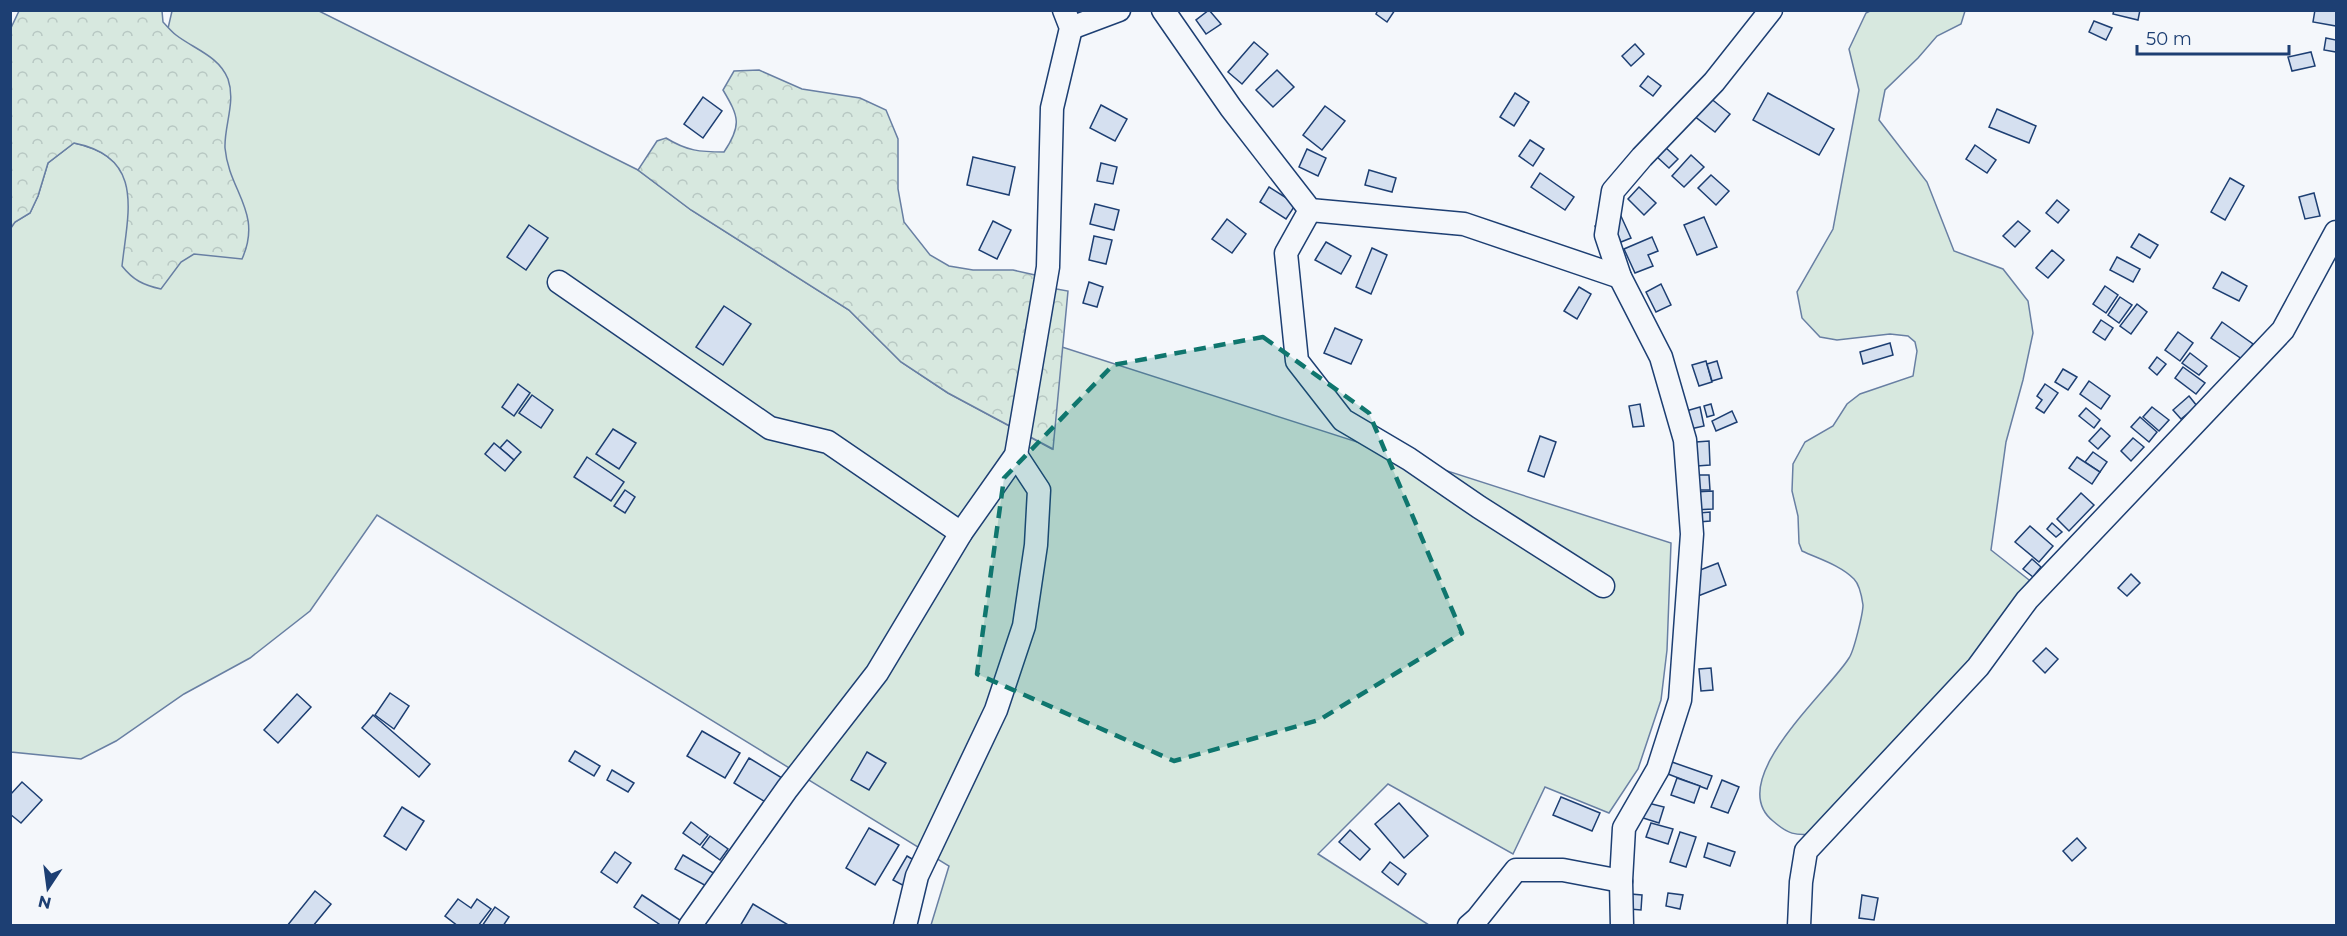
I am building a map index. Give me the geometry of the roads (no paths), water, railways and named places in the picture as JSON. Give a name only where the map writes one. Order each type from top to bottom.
[{"type":"street","points":[[690,926],[787,789],[877,673],[961,533],[1016,455],[1048,267],[1052,108],[1063,69],[1067,19],[1119,10]]},
{"type":"street","points":[[1163,10],[1231,108],[1310,210],[1464,224],[1620,277]]},
{"type":"street","points":[[1622,926],[1621,881],[1624,828],[1658,769],[1680,700],[1692,534],[1685,440],[1660,357],[1620,277],[1606,235],[1613,191],[1642,157],[1714,82],[1770,10]]},
{"type":"street","points":[[1310,210],[1286,253],[1297,361],[1343,420],[1409,459],[1479,507],[1603,586]]},
{"type":"street","points":[[1799,926],[1801,882],[1806,851],[1978,667],[2027,600],[2283,330],[2337,232]]},
{"type":"street","points":[[559,282],[770,428],[828,441],[961,533]]},
{"type":"street","points":[[905,926],[917,876],[996,710],[1024,627],[1036,545],[1040,490],[1016,455]]},
{"type":"street","points":[[1469,926],[1516,870],[1563,870],[1621,881]]}]
